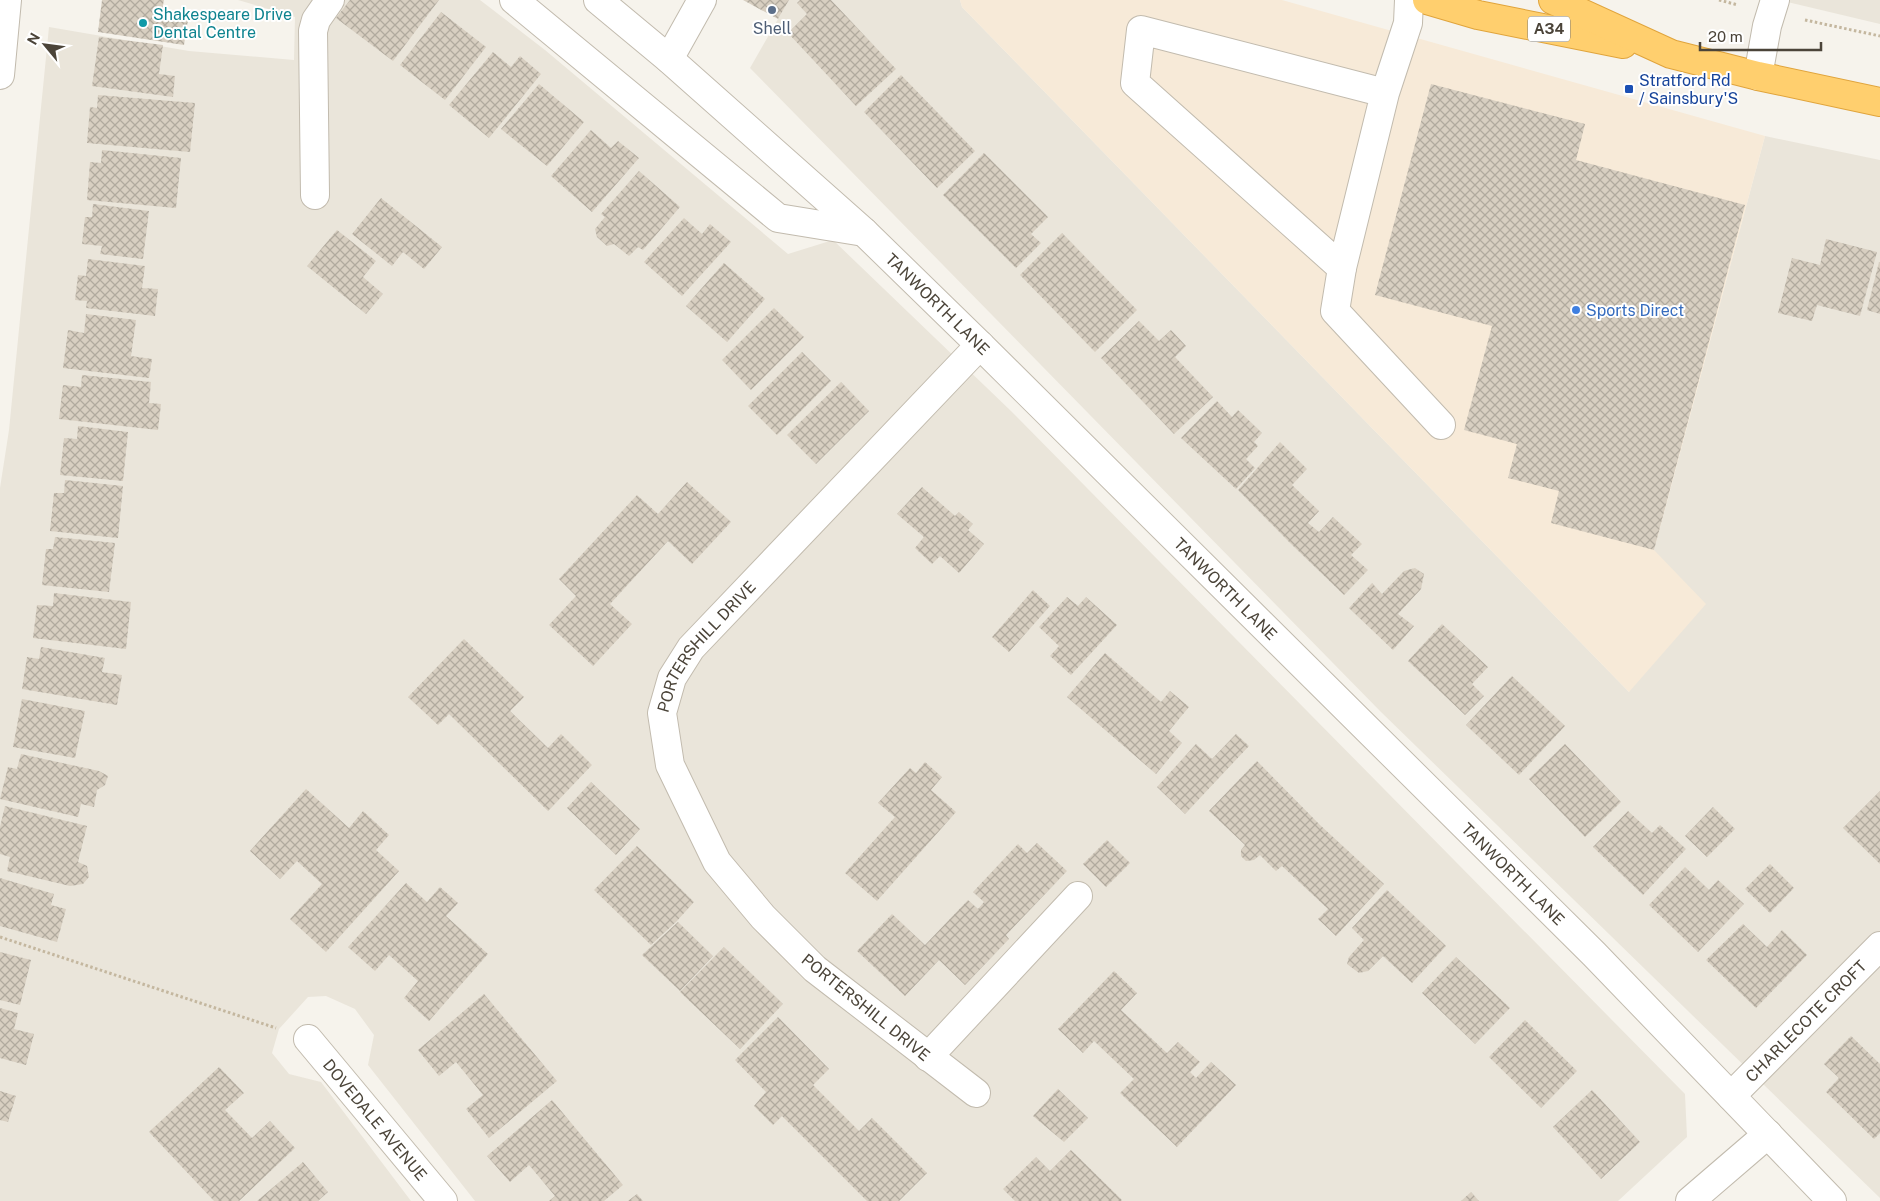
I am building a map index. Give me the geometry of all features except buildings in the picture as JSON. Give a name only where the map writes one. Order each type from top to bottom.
[{"type":"highway","name":"A34","points":[[1427,0],[1478,15],[1672,54],[1758,76],[1880,102]]},
{"type":"highway","name":"A34","points":[[1553,0],[1672,54]]},
{"type":"street","points":[[0,75],[7,0]]},
{"type":"street","points":[[315,195],[312,37],[316,20],[330,0]]},
{"type":"street","points":[[514,0],[778,218],[864,232]]},
{"type":"street","name":"TANWORTH LANE","points":[[598,0],[669,59],[864,232],[1594,954],[1832,1201]]},
{"type":"street","points":[[669,59],[702,0]]},
{"type":"street","points":[[1409,0],[1408,23],[1385,93],[1342,268],[1335,311],[1441,424]]},
{"type":"street","points":[[1758,76],[1767,26],[1775,0]]},
{"type":"street","points":[[1342,268],[1136,83],[1141,30],[1385,93]]},
{"type":"street","name":"PORTERSHILL DRIVE","points":[[976,1093],[815,969],[763,917],[717,862],[670,764],[662,713],[672,678],[691,648],[980,345]]},
{"type":"street","points":[[928,1056],[1078,896]]},
{"type":"street","name":"CHARLECOTE CROFT","points":[[1731,1096],[1880,946]]},
{"type":"street","name":"DOVEDALE AVENUE","points":[[308,1039],[443,1201]]},
{"type":"street","points":[[1690,1201],[1768,1134]]},
{"type":"path","points":[[0,937],[308,1039]]},
{"type":"shaded area","points":[[238,0],[480,0],[545,50],[788,254],[833,240],[1011,411],[1685,1094],[1687,1137],[1618,1201],[475,1201],[368,1065],[374,1035],[355,1009],[326,996],[308,997],[279,1029],[272,1053],[289,1074],[321,1082],[411,1201],[0,1201],[0,488],[9,430],[49,27],[189,51],[294,60],[295,17]]},
{"type":"shaded area","points":[[789,0],[960,0],[962,7],[1629,692],[1654,550],[1765,136],[1880,160],[1880,1198],[1380,711],[750,68]]},
{"type":"shaded area","points":[[960,0],[1282,0],[1765,136],[1654,550],[1706,604],[1629,692],[962,7]]},
{"type":"shaded area","points":[[1779,0],[1880,0],[1880,24]]},
{"type":"place","name":"Shell","points":[[772,10]]},
{"type":"place","name":"Shakespeare Drive Dental Centre","points":[[143,23]]},
{"type":"place","name":"Stratford Rd / Sainsbury'S","points":[[1629,89]]},
{"type":"place","name":"Sports Direct","points":[[1576,310]]}]
